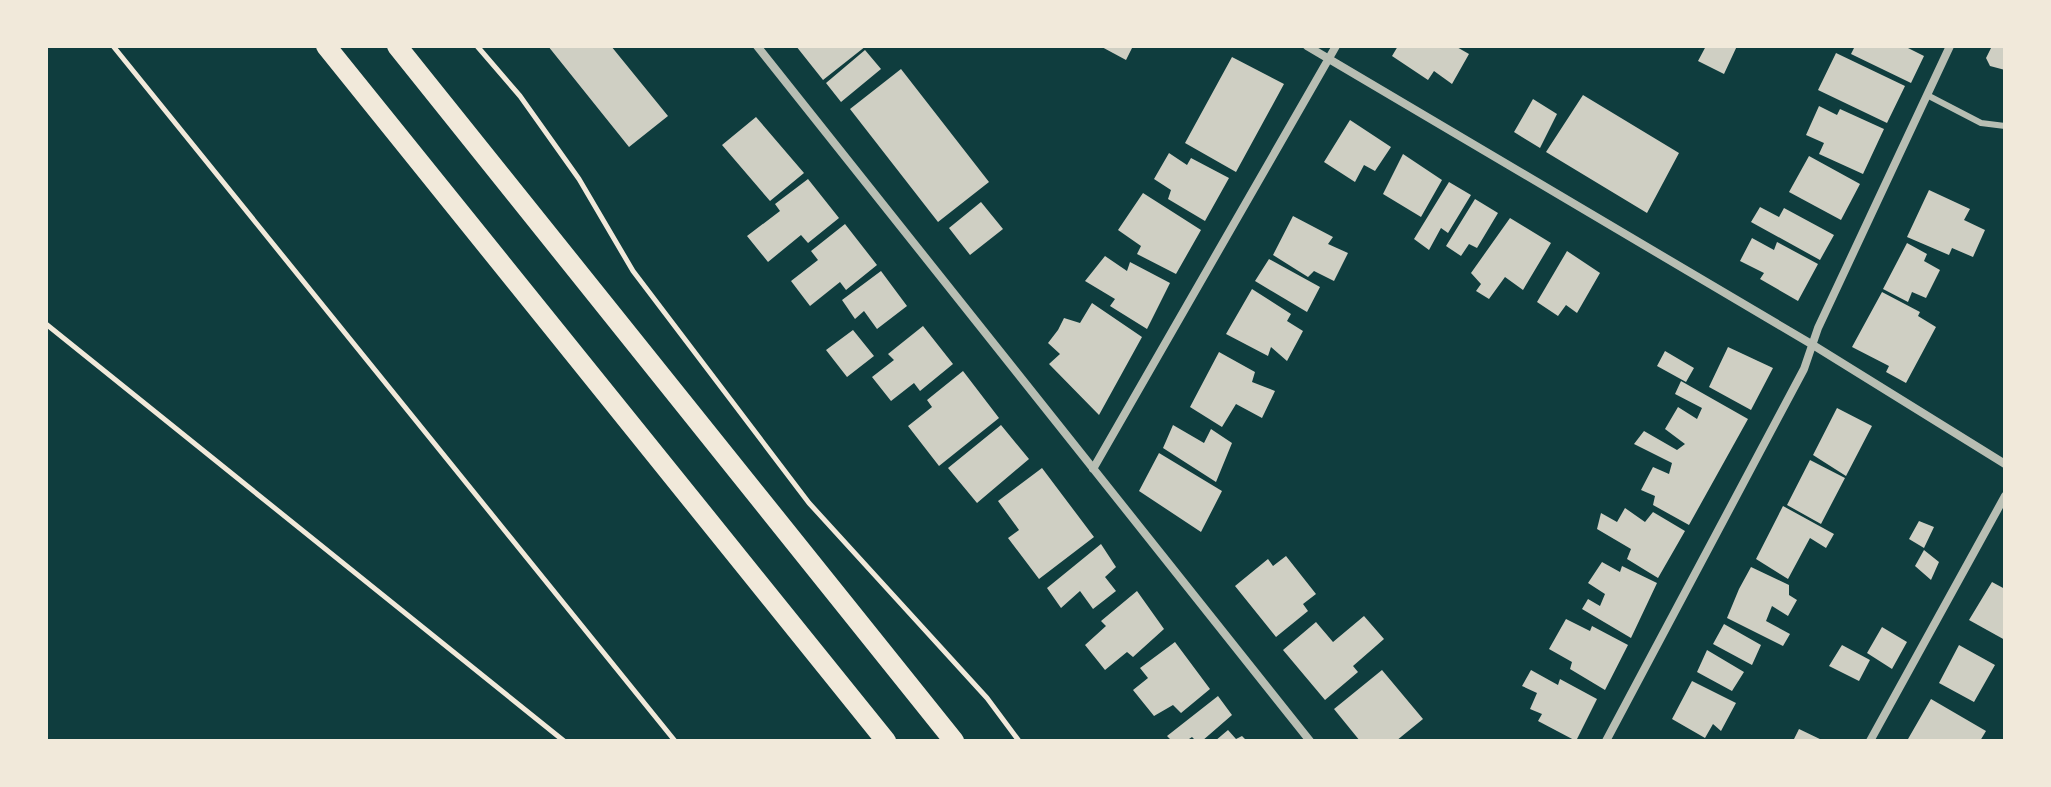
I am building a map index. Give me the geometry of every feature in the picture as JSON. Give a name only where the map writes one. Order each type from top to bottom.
[{"type":"main road","points":[[326,46],[886,741]]},
{"type":"main road","points":[[397,46],[954,741]]},
{"type":"street","points":[[1307,46],[1813,345],[2005,464]]},
{"type":"street","points":[[1093,469],[1336,46]]},
{"type":"street","points":[[1606,741],[1804,369],[1818,328],[1950,46]]},
{"type":"street","points":[[761,48],[1310,741]]},
{"type":"street","points":[[1873,740],[2005,496]]},
{"type":"lane","points":[[1927,95],[1981,123],[2005,126]]},
{"type":"path","points":[[113,46],[675,741]]},
{"type":"path","points":[[477,46],[520,96],[579,179],[633,271],[809,503],[987,698],[1019,741]]},
{"type":"path","points":[[46,324],[564,741]]},
{"type":"building","points":[[548,46],[611,46],[668,116],[629,147]]},
{"type":"building","points":[[796,46],[866,46],[823,80]]},
{"type":"building","points":[[1100,46],[1133,46],[1126,60]]},
{"type":"building","points":[[1398,46],[1455,46],[1469,54],[1452,84],[1434,71],[1428,80],[1392,56]]},
{"type":"building","points":[[1706,46],[1737,46],[1724,74],[1698,61]]},
{"type":"building","points":[[1855,46],[1904,46],[1924,56],[1911,83],[1851,54]]},
{"type":"building","points":[[1992,46],[2005,46],[2005,70],[1990,66],[1986,58]]},
{"type":"building","points":[[865,50],[881,69],[841,102],[826,83]]},
{"type":"building","points":[[1836,53],[1905,86],[1887,123],[1818,90]]},
{"type":"building","points":[[1232,57],[1284,84],[1236,172],[1185,143]]},
{"type":"building","points":[[901,69],[989,182],[938,222],[850,109]]},
{"type":"building","points":[[1583,95],[1679,153],[1647,213],[1546,152]]},
{"type":"building","points":[[1533,99],[1557,114],[1540,148],[1514,132]]},
{"type":"building","points":[[1819,106],[1837,115],[1840,109],[1884,129],[1863,174],[1819,154],[1824,143],[1806,135]]},
{"type":"building","points":[[756,117],[804,173],[770,201],[722,145]]},
{"type":"building","points":[[1350,120],[1391,147],[1375,171],[1364,165],[1355,182],[1324,162]]},
{"type":"building","points":[[1169,153],[1187,165],[1191,158],[1229,178],[1205,221],[1168,199],[1171,190],[1154,179]]},
{"type":"building","points":[[1403,154],[1442,180],[1421,217],[1383,194]]},
{"type":"building","points":[[1809,156],[1860,184],[1841,220],[1789,192]]},
{"type":"building","points":[[808,179],[839,218],[808,243],[801,235],[768,262],[747,236],[780,211],[775,204]]},
{"type":"building","points":[[1449,182],[1471,195],[1448,233],[1441,228],[1429,250],[1414,239]]},
{"type":"building","points":[[1929,190],[1970,209],[1964,220],[1985,230],[1973,257],[1952,248],[1949,255],[1907,237]]},
{"type":"building","points":[[1143,193],[1201,230],[1176,274],[1137,254],[1141,246],[1118,230]]},
{"type":"building","points":[[1475,199],[1498,213],[1477,248],[1469,244],[1461,256],[1446,246]]},
{"type":"building","points":[[981,202],[1003,229],[970,255],[949,228]]},
{"type":"building","points":[[1760,207],[1779,217],[1784,208],[1834,235],[1820,260],[1751,222]]},
{"type":"building","points":[[1293,216],[1333,237],[1328,244],[1348,253],[1334,281],[1314,271],[1308,277],[1273,255]]},
{"type":"building","points":[[1510,218],[1551,243],[1523,290],[1505,277],[1489,299],[1476,291],[1481,284],[1471,273]]},
{"type":"building","points":[[845,224],[877,265],[846,290],[840,282],[810,306],[791,281],[818,260],[811,251]]},
{"type":"building","points":[[1752,238],[1774,250],[1777,242],[1818,264],[1798,301],[1760,279],[1764,273],[1740,261]]},
{"type":"building","points":[[1907,243],[1927,254],[1924,261],[1940,270],[1926,298],[1912,292],[1908,302],[1883,289]]},
{"type":"building","points":[[1567,251],[1600,273],[1577,313],[1566,305],[1558,316],[1537,302]]},
{"type":"building","points":[[1105,256],[1127,271],[1130,262],[1170,283],[1147,329],[1110,306],[1115,299],[1085,281]]},
{"type":"building","points":[[1269,259],[1320,287],[1307,312],[1255,281]]},
{"type":"building","points":[[881,271],[907,306],[877,329],[864,311],[855,319],[842,300]]},
{"type":"building","points":[[1252,289],[1291,314],[1287,321],[1303,331],[1287,361],[1271,347],[1268,356],[1226,334]]},
{"type":"building","points":[[1882,292],[1920,312],[1918,316],[1936,327],[1906,383],[1886,372],[1889,366],[1852,347]]},
{"type":"building","points":[[1092,303],[1142,337],[1099,415],[1049,364],[1060,354],[1048,343],[1064,318],[1080,323]]},
{"type":"building","points":[[923,326],[953,364],[920,391],[914,383],[891,401],[872,377],[894,360],[888,354]]},
{"type":"building","points":[[853,330],[874,356],[847,377],[826,350]]},
{"type":"building","points":[[1728,347],[1773,368],[1751,410],[1709,387]]},
{"type":"building","points":[[1665,351],[1694,368],[1686,382],[1657,366]]},
{"type":"building","points":[[1219,352],[1255,372],[1252,382],[1275,391],[1262,418],[1236,404],[1222,427],[1190,407]]},
{"type":"building","points":[[963,371],[999,418],[939,466],[908,426],[932,407],[927,400]]},
{"type":"building","points":[[1681,381],[1748,419],[1689,525],[1653,505],[1655,496],[1641,490],[1653,467],[1669,474],[1672,463],[1634,444],[1644,431],[1677,450],[1685,444],[1665,429],[1678,407],[1697,419],[1702,408],[1675,394]]},
{"type":"building","points":[[1837,408],[1872,426],[1846,476],[1813,455]]},
{"type":"building","points":[[1001,425],[1029,459],[977,503],[948,468]]},
{"type":"building","points":[[1173,425],[1204,443],[1211,429],[1232,443],[1216,482],[1163,448]]},
{"type":"building","points":[[1159,453],[1222,491],[1201,532],[1139,491]]},
{"type":"building","points":[[1810,460],[1845,478],[1821,524],[1787,505]]},
{"type":"building","points":[[1042,468],[1094,537],[1039,579],[1008,538],[1019,530],[998,501]]},
{"type":"building","points":[[1783,506],[1834,534],[1826,548],[1810,538],[1788,579],[1756,559]]},
{"type":"building","points":[[1625,508],[1645,522],[1653,512],[1685,531],[1658,578],[1627,559],[1631,549],[1597,529],[1601,513],[1617,522]]},
{"type":"building","points":[[1919,521],[1934,527],[1924,548],[1909,539]]},
{"type":"building","points":[[1101,544],[1116,567],[1105,577],[1116,591],[1093,609],[1080,591],[1061,608],[1047,588]]},
{"type":"building","points":[[1924,550],[1939,562],[1931,580],[1915,566]]},
{"type":"building","points":[[1286,556],[1316,594],[1303,604],[1308,611],[1276,637],[1235,586],[1268,559],[1273,566]]},
{"type":"building","points":[[1602,562],[1620,572],[1622,566],[1657,583],[1631,638],[1582,609],[1588,599],[1600,606],[1605,594],[1588,583]]},
{"type":"building","points":[[1751,567],[1789,585],[1789,595],[1797,600],[1788,616],[1772,606],[1766,621],[1790,634],[1783,646],[1727,618]]},
{"type":"building","points":[[1992,582],[2005,589],[2005,640],[1969,620]]},
{"type":"building","points":[[1137,591],[1164,629],[1133,657],[1127,652],[1105,670],[1085,645],[1106,626],[1101,621]]},
{"type":"building","points":[[1364,616],[1384,639],[1353,666],[1358,672],[1325,700],[1283,650],[1316,622],[1333,642]]},
{"type":"building","points":[[1566,619],[1590,631],[1592,626],[1628,645],[1605,690],[1570,669],[1572,662],[1549,649]]},
{"type":"building","points":[[1724,624],[1761,645],[1752,665],[1713,644]]},
{"type":"building","points":[[1882,627],[1907,642],[1892,669],[1867,653]]},
{"type":"building","points":[[1175,642],[1210,689],[1181,713],[1173,705],[1154,716],[1133,690],[1148,678],[1140,668]]},
{"type":"building","points":[[1842,645],[1870,660],[1859,681],[1829,666]]},
{"type":"building","points":[[1959,645],[1995,665],[1974,702],[1939,683]]},
{"type":"building","points":[[1707,650],[1744,672],[1732,691],[1697,672]]},
{"type":"building","points":[[1382,670],[1423,719],[1396,741],[1360,741],[1334,709]]},
{"type":"building","points":[[1531,670],[1558,685],[1560,679],[1597,699],[1576,741],[1538,721],[1542,714],[1530,709],[1537,693],[1522,686]]},
{"type":"building","points":[[1692,681],[1736,703],[1721,731],[1713,724],[1705,738],[1672,719]]},
{"type":"building","points":[[1218,696],[1232,715],[1202,741],[1192,737],[1186,741],[1172,741],[1167,736]]},
{"type":"building","points":[[1931,699],[1986,731],[1980,741],[1908,739]]},
{"type":"building","points":[[1799,729],[1824,741],[1793,741]]},
{"type":"building","points":[[1228,730],[1236,739],[1242,736],[1247,741],[1215,741]]}]
